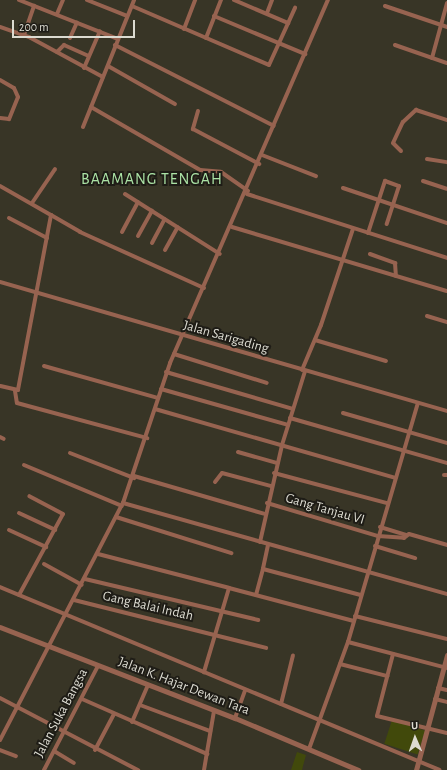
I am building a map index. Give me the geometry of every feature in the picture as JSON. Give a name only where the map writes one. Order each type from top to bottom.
[{"type":"street","points":[[19,0],[118,39]]},
{"type":"street","points":[[57,14],[63,0]]},
{"type":"street","points":[[87,0],[127,16]]},
{"type":"street","points":[[83,127],[134,0]]},
{"type":"street","points":[[184,29],[194,0]]},
{"type":"street","points":[[206,38],[221,0]]},
{"type":"street","points":[[234,0],[245,2],[288,23]]},
{"type":"street","points":[[266,13],[272,0]]},
{"type":"street","points":[[0,740],[98,554],[134,477],[166,372],[232,227],[328,0]]},
{"type":"street","points":[[432,58],[447,3]]},
{"type":"street","points":[[24,35],[34,6]]},
{"type":"street","points":[[132,6],[271,65],[295,8]]},
{"type":"street","points":[[385,6],[447,27]]},
{"type":"street","points":[[214,16],[305,54]]},
{"type":"street","points":[[70,38],[77,22]]},
{"type":"street","points":[[0,27],[24,35],[103,77]]},
{"type":"street","points":[[84,68],[100,31]]},
{"type":"street","points":[[56,52],[64,45],[89,56]]},
{"type":"street","points":[[115,45],[274,126]]},
{"type":"street","points":[[395,45],[447,64]]},
{"type":"street","points":[[108,66],[175,104]]},
{"type":"street","points":[[0,80],[14,88],[18,97],[9,119],[0,118]]},
{"type":"street","points":[[91,107],[200,170],[222,172],[247,192],[353,229],[447,258]]},
{"type":"street","points":[[401,151],[393,143],[403,122],[416,110],[447,120]]},
{"type":"street","points":[[198,111],[193,128],[259,164]]},
{"type":"street","points":[[262,155],[316,176]]},
{"type":"street","points":[[427,159],[447,162]]},
{"type":"street","points":[[32,203],[55,169]]},
{"type":"street","points":[[423,181],[447,189]]},
{"type":"street","points":[[368,233],[384,182],[399,185],[387,224]]},
{"type":"street","points":[[0,186],[32,203],[80,232],[204,288]]},
{"type":"street","points":[[343,188],[447,223]]},
{"type":"street","points":[[125,194],[220,254]]},
{"type":"street","points":[[122,232],[138,202]]},
{"type":"street","points":[[138,236],[152,210]]},
{"type":"street","points":[[51,215],[15,391],[17,403],[147,438]]},
{"type":"street","points":[[9,218],[47,238]]},
{"type":"street","points":[[152,243],[165,219]]},
{"type":"street","points":[[165,250],[178,227]]},
{"type":"street","points":[[232,227],[447,291]]},
{"type":"street","points":[[260,542],[267,503],[282,444],[304,370],[353,229]]},
{"type":"street","points":[[370,254],[394,262],[396,276]]},
{"type":"street","name":"Jalan Sarigading","points":[[0,282],[182,336],[447,411]]},
{"type":"street","points":[[427,316],[447,322]]},
{"type":"street","points":[[315,340],[386,361]]},
{"type":"street","points":[[174,354],[267,383]]},
{"type":"street","points":[[44,366],[158,398]]},
{"type":"street","points":[[166,372],[293,409]]},
{"type":"street","points":[[0,386],[15,391]]},
{"type":"street","points":[[161,389],[288,425]]},
{"type":"street","points":[[309,749],[321,720],[348,642],[394,478],[418,403]]},
{"type":"street","points":[[155,408],[394,478]]},
{"type":"street","points":[[343,413],[447,443]]},
{"type":"street","points":[[290,418],[447,463]]},
{"type":"street","points":[[238,452],[277,462]]},
{"type":"street","points":[[70,454],[134,477],[265,514]]},
{"type":"street","points":[[24,465],[122,504],[447,594]]},
{"type":"street","points":[[215,482],[222,473],[271,486]]},
{"type":"street","points":[[274,473],[388,503]]},
{"type":"street","points":[[19,595],[46,547],[63,512],[29,496]]},
{"type":"street","name":"Gang Tanjau VI","points":[[267,503],[378,536],[407,535]]},
{"type":"street","points":[[19,513],[55,530]]},
{"type":"street","points":[[116,517],[231,553]]},
{"type":"street","points":[[380,527],[447,545]]},
{"type":"street","points":[[8,530],[46,547]]},
{"type":"street","points":[[256,595],[268,545]]},
{"type":"street","points":[[375,546],[415,558]]},
{"type":"street","points":[[98,554],[354,621]]},
{"type":"street","points":[[44,564],[82,585]]},
{"type":"street","points":[[263,568],[361,595]]},
{"type":"street","points":[[85,579],[258,620]]},
{"type":"street","points":[[0,587],[245,690],[420,759],[440,770]]},
{"type":"street","points":[[204,672],[229,588]]},
{"type":"street","name":"Gang Balai Indah","points":[[74,600],[216,634],[266,648]]},
{"type":"street","points":[[355,616],[447,639]]},
{"type":"street","name":"Jalan K. Hajar Dewan Tara","points":[[0,627],[49,648],[235,718],[358,770]]},
{"type":"street","points":[[348,642],[445,667]]},
{"type":"street","points":[[393,654],[377,716],[447,733]]},
{"type":"street","points":[[281,704],[293,655]]},
{"type":"street","points":[[416,770],[447,656]]},
{"type":"street","points":[[340,664],[387,676]]},
{"type":"street","name":"Jalan Suka Bangsa","points":[[44,769],[98,666]]},
{"type":"street","points":[[132,722],[148,685]]},
{"type":"street","points":[[438,688],[447,690]]},
{"type":"street","points":[[235,718],[245,690]]},
{"type":"street","points":[[0,698],[18,706],[95,750],[138,770]]},
{"type":"street","points":[[82,699],[207,754]]},
{"type":"street","points":[[435,699],[447,702]]},
{"type":"street","points":[[140,705],[210,731]]},
{"type":"street","points":[[204,770],[214,711]]},
{"type":"street","points":[[95,750],[114,714]]},
{"type":"street","points":[[0,750],[16,756]]},
{"type":"street","points":[[54,751],[74,763]]},
{"type":"street","points":[[44,769],[50,770]]},
{"type":"green space","points":[[392,720],[425,731],[418,755],[384,744]]},
{"type":"green space","points":[[297,752],[306,755],[302,770],[291,770]]},
{"type":"district","name":"BAAMANG TENGAH","points":[[152,179]]}]
